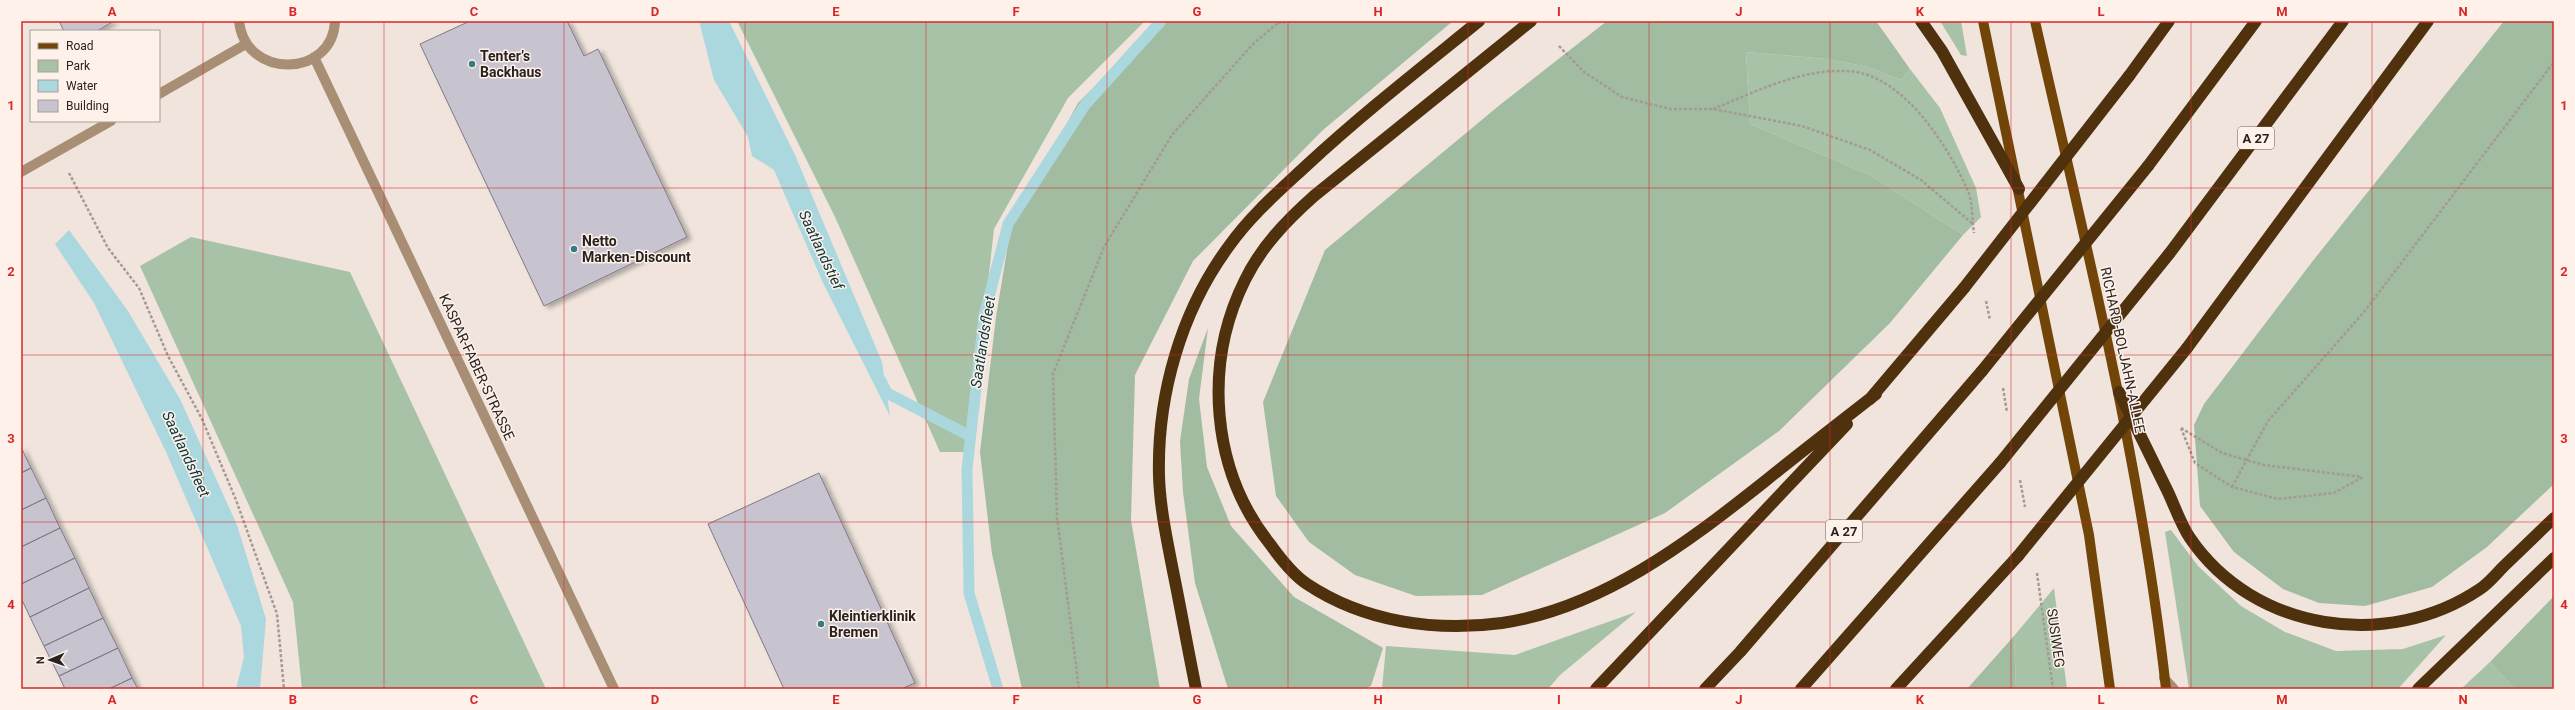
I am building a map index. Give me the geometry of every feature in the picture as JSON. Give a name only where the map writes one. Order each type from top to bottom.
[{"type":"highway","points":[[1196,689],[1163,517],[1159,476],[1160,436],[1165,396],[1175,357],[1189,318],[1206,281],[1228,246],[1254,214],[1364,113],[1479,21]]},
{"type":"highway","points":[[1531,21],[1314,196],[1286,221],[1264,249],[1245,280],[1231,313],[1222,349],[1218,385],[1220,421],[1225,452],[1234,482],[1260,530],[1283,561],[1305,583],[1334,599],[1364,611],[1396,620],[1432,626],[1468,627],[1504,622],[1540,614],[1574,603],[1607,589],[1707,527],[1876,394]]},
{"type":"highway","points":[[1921,21],[1942,51],[2019,189]]},
{"type":"highway","points":[[1596,689],[1876,394],[1964,288],[2130,76],[2169,21]]},
{"type":"highway","name":"A 27","points":[[1705,689],[1740,652],[1982,371],[2148,166],[2256,21]]},
{"type":"highway","name":"A 27","points":[[1800,689],[2000,463],[2169,254],[2343,21]]},
{"type":"highway","points":[[1896,689],[2018,556],[2187,348],[2427,23]]},
{"type":"highway","points":[[2119,392],[2190,538],[2208,561],[2230,580],[2254,597],[2280,610],[2308,620],[2336,625],[2367,626],[2397,624],[2426,616],[2455,604],[2481,588],[2554,518]]},
{"type":"highway","points":[[2418,689],[2554,558]]},
{"type":"main road","points":[[1983,21],[2019,189],[2089,535],[2110,689]]},
{"type":"main road","name":"RICHARD-BOLJAHN-ALLEE","points":[[2035,21],[2119,392],[2158,614],[2166,689]]},
{"type":"street","points":[[238,21],[246,44],[260,58],[278,65],[298,64],[314,57],[328,44],[335,21]]},
{"type":"street","points":[[160,93],[246,44]]},
{"type":"street","name":"KASPAR-FABER-STRASSE","points":[[314,57],[614,689]]},
{"type":"street","points":[[21,172],[109,122]]},
{"type":"street","points":[[2164,678],[2174,689]]},
{"type":"path","points":[[1079,689],[1057,518],[1053,374],[1104,247],[1172,135],[1252,45],[1279,22],[1295,21]]},
{"type":"path","points":[[1559,46],[1584,72],[1622,97],[1670,109],[1713,109],[1802,126],[1870,150],[1921,180],[1972,223]]},
{"type":"path","points":[[2232,487],[2268,421],[2364,312],[2554,62]]},
{"type":"path","points":[[1713,109],[1772,86],[1818,72],[1848,71],[1881,80],[1898,91],[1936,136],[1969,193],[1975,239]]},
{"type":"path","points":[[57,152],[108,248],[139,288],[168,356],[205,426],[236,500],[277,614],[284,689]]},
{"type":"path","points":[[1985,293],[1991,324]]},
{"type":"path","points":[[2002,387],[2008,418]]},
{"type":"path","points":[[2181,428],[2222,453],[2247,461],[2264,466],[2363,477],[2334,493],[2278,499],[2232,487],[2195,463],[2181,428]]},
{"type":"path","points":[[2018,472],[2026,511]]},
{"type":"path","name":"SUSIWEG","points":[[2036,566],[2053,689]]},
{"type":"green space","points":[[737,21],[1145,21],[1068,98],[994,229],[969,452],[940,452],[835,217]]},
{"type":"green space","points":[[1160,21],[1453,21],[1323,130],[1193,261],[1135,375],[1131,520],[1160,689],[1022,689],[992,554],[980,452],[996,317],[1011,226],[1078,103]]},
{"type":"green space","points":[[1607,21],[1876,21],[1910,69],[1901,80],[1868,67],[1828,59],[1746,52],[1750,124],[1870,175],[1963,235],[1890,323],[1779,431],[1665,513],[1482,595],[1416,596],[1355,575],[1309,542],[1276,496],[1263,402],[1325,250],[1501,104]]},
{"type":"green space","points":[[1940,21],[1961,21],[1967,56],[1961,55]]},
{"type":"green space","points":[[2504,21],[2554,21],[2554,484],[2487,547],[2432,587],[2365,606],[2319,603],[2283,589],[2234,552],[2200,506],[2194,425],[2204,404],[2312,262]]},
{"type":"green space","points":[[1746,52],[1828,59],[1868,67],[1901,80],[1910,69],[1940,108],[1976,188],[1981,217],[1963,235],[1870,175],[1750,124]]},
{"type":"green space","points":[[191,237],[350,272],[546,689],[302,689],[293,602],[140,266]]},
{"type":"green space","points":[[1208,328],[1199,399],[1207,467],[1231,526],[1294,597],[1383,648],[1371,686],[1364,689],[1228,689],[1195,583],[1183,492],[1180,441],[1189,379]]},
{"type":"green space","points":[[2171,530],[2198,566],[2241,606],[2285,632],[2336,651],[2403,649],[2446,635],[2398,689],[2189,689],[2165,532]]},
{"type":"green space","points":[[2054,588],[2067,689],[2016,689],[2014,636]]},
{"type":"green space","points":[[2554,596],[2554,689],[2515,689],[2490,662]]},
{"type":"green space","points":[[1636,612],[1560,675],[1548,689],[1382,689],[1386,646],[1515,655]]},
{"type":"green space","points":[[2014,636],[2016,689],[1967,689]]},
{"type":"green space","points":[[2490,662],[2515,689],[2461,689]]},
{"type":"water","points":[[699,21],[729,21],[795,155],[882,362],[890,416],[823,283],[774,170],[752,156],[748,137],[714,80]]},
{"type":"water","points":[[69,230],[128,311],[180,399],[237,525],[266,619],[260,689],[236,689],[244,657],[241,626],[166,452],[94,303],[55,244]]},
{"type":"building","points":[[59,21],[114,21],[99,30],[64,30]]},
{"type":"building","points":[[470,21],[567,21],[584,56],[598,49],[687,237],[544,306],[420,44]]},
{"type":"building","points":[[21,447],[31,468],[21,473]]},
{"type":"building","points":[[31,468],[46,498],[21,510],[21,473]]},
{"type":"building","name":"Kleintierklinik Bremen","points":[[819,473],[915,683],[901,689],[784,689],[708,524]]},
{"type":"building","points":[[46,498],[60,528],[21,547],[21,510]]},
{"type":"building","points":[[60,528],[75,558],[21,584],[21,547]]},
{"type":"building","points":[[75,558],[89,588],[30,617],[21,598],[21,584]]},
{"type":"building","points":[[89,588],[103,618],[44,646],[30,617]]},
{"type":"building","points":[[103,618],[118,648],[59,676],[44,646]]},
{"type":"building","points":[[118,648],[132,678],[109,689],[65,689],[59,676]]},
{"type":"building","points":[[132,678],[138,689],[109,689]]},
{"type":"waterway","name":"Saatlandsfleet","points":[[998,689],[969,593],[967,469],[984,316],[1008,224],[1085,105],[1161,21]]},
{"type":"waterway","name":"Saatlandstief","points":[[881,381],[887,393],[970,436]]},
{"type":"place","name":"Tenter’s Backhaus","points":[[472,64]]},
{"type":"place","name":"Netto Marken-Discount","points":[[574,249]]},
{"type":"place","name":"Kleintierklinik Bremen","points":[[821,624]]}]
